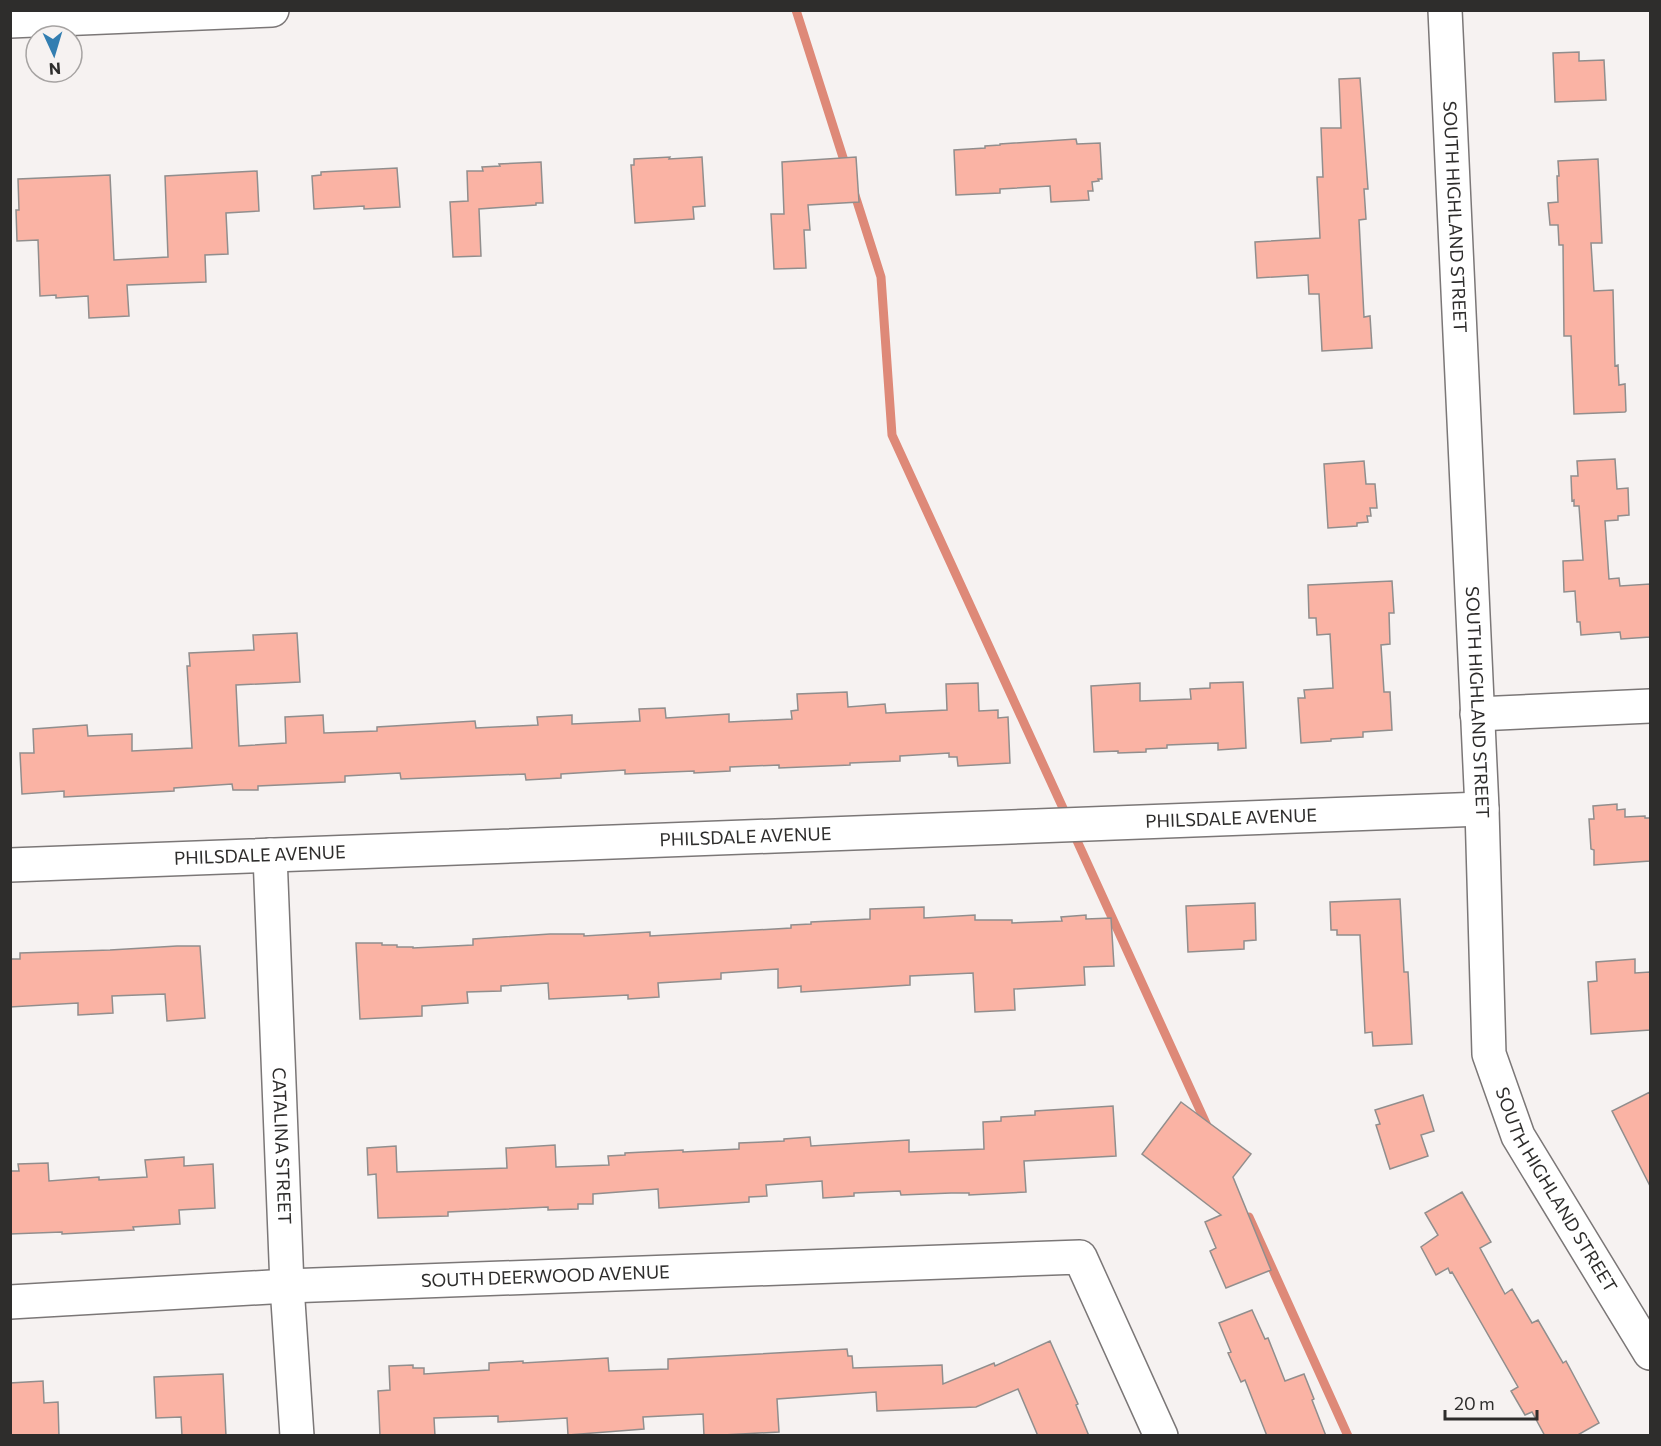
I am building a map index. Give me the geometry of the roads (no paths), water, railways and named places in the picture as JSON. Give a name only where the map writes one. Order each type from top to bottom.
[{"type":"street","points":[[10,21],[272,10]]},
{"type":"street","name":"SOUTH HIGHLAND STREET","points":[[1445,10],[1478,714],[1490,1054],[1518,1136],[1650,1353]]},
{"type":"street","points":[[1478,714],[1650,706]]},
{"type":"street","name":"PHILSDALE AVENUE","points":[[10,865],[1482,809]]},
{"type":"street","name":"CATALINA STREET","points":[[270,855],[287,1286],[297,1436]]},
{"type":"street","name":"SOUTH DEERWOOD AVENUE","points":[[10,1302],[287,1286],[1080,1257],[1161,1436]]},
{"type":"waterway","points":[[796,10],[847,170]]},
{"type":"waterway","points":[[854,192],[881,277],[892,435],[1068,819]]},
{"type":"waterway","points":[[1073,832],[1209,1130]]},
{"type":"waterway","points":[[1249,1217],[1348,1436]]}]
